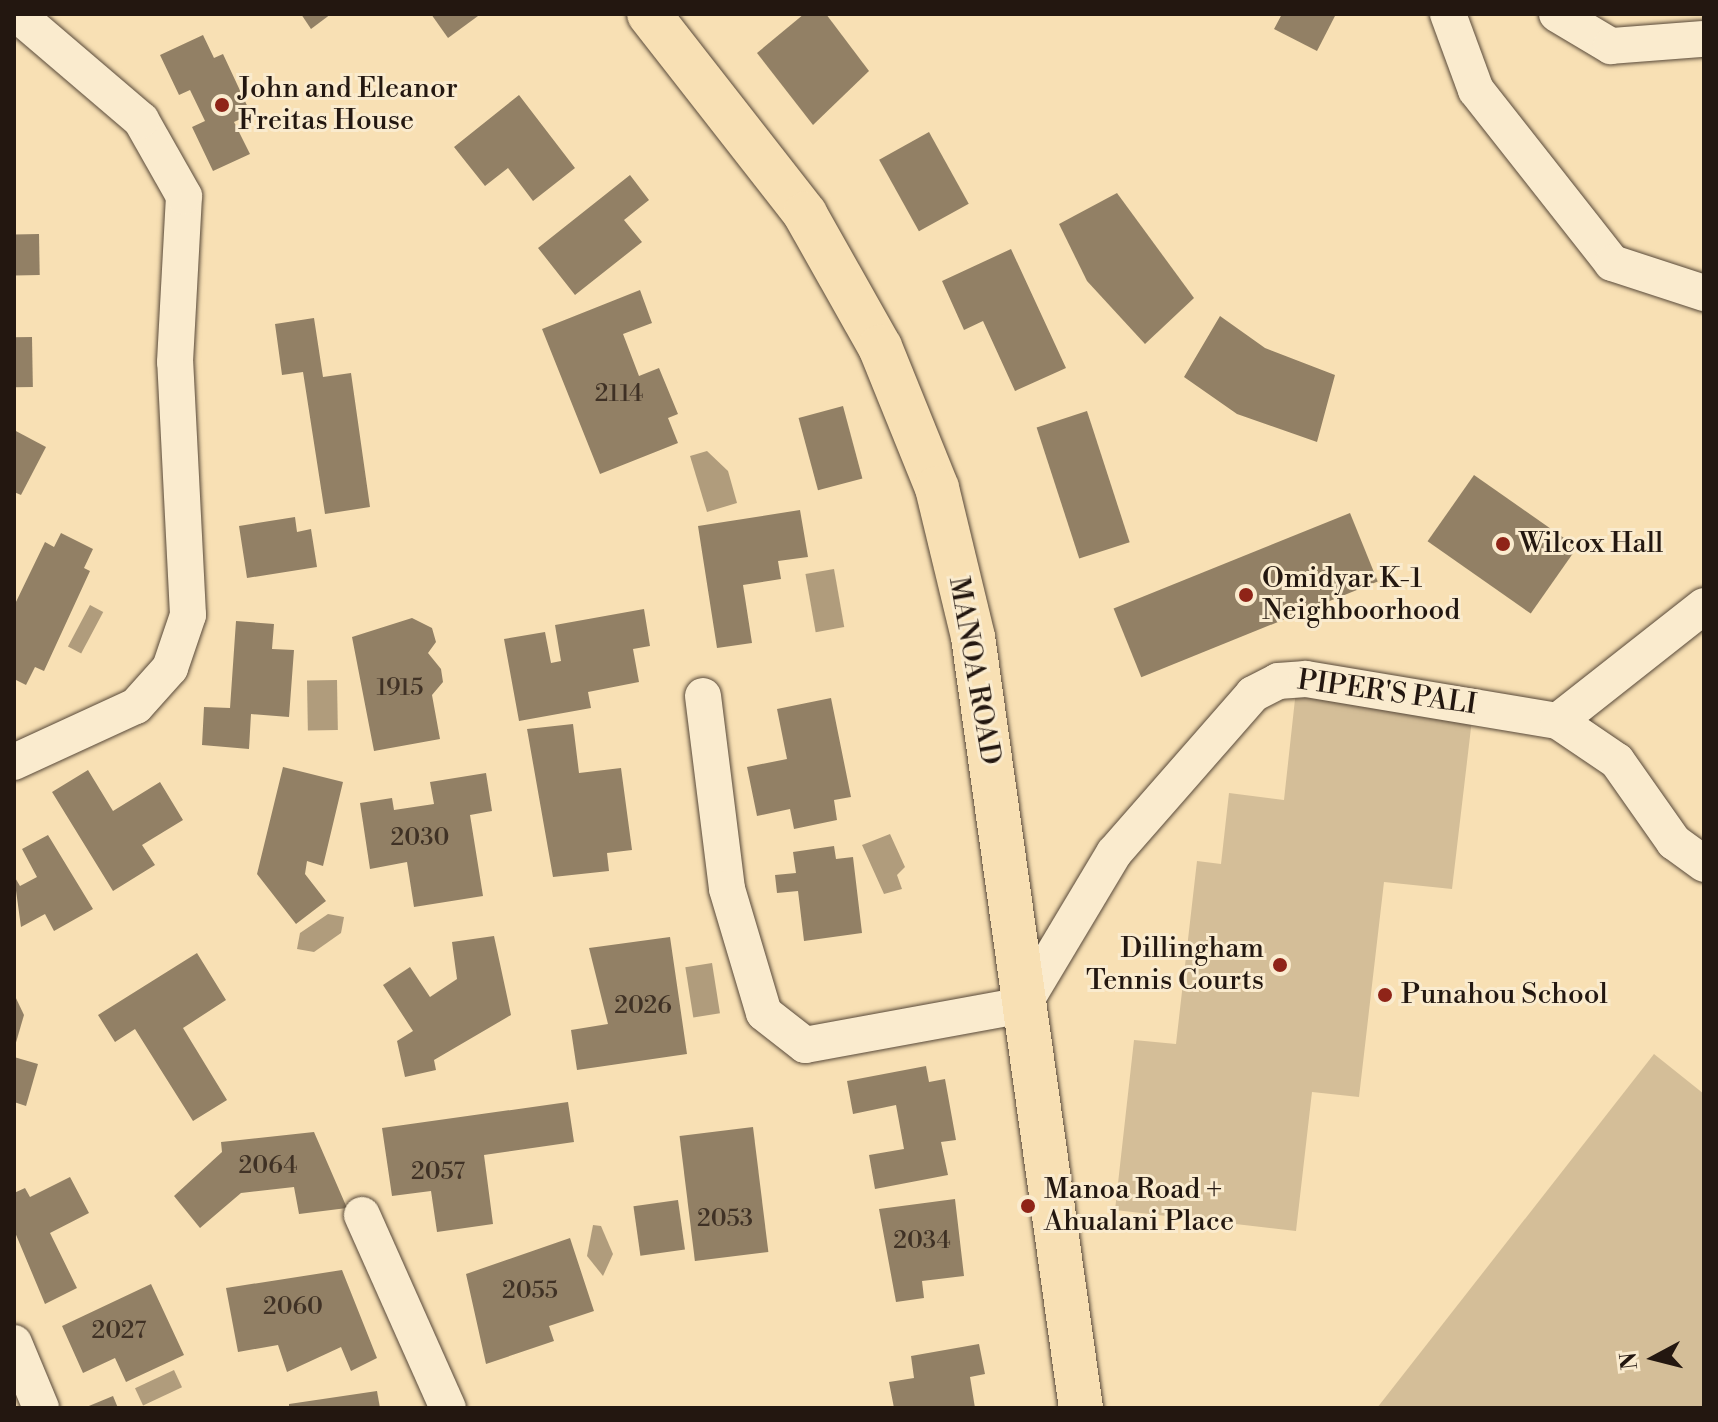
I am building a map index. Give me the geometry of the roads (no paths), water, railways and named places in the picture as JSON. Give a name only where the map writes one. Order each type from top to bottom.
[{"type":"main road","name":"MANOA ROAD","points":[[649,14],[805,214],[880,347],[937,488],[973,637],[1081,1408]]},
{"type":"street","points":[[14,762],[136,706],[170,668],[188,615],[175,362],[184,196],[141,120],[17,14]]},
{"type":"street","points":[[1448,14],[1476,90],[1612,263],[1704,293]]},
{"type":"street","points":[[1557,14],[1611,46],[1702,39]]},
{"type":"street","points":[[1558,721],[1704,606]]},
{"type":"street","name":"PIPER'S PALI","points":[[1023,1005],[1114,853],[1269,684],[1306,679],[1558,721],[1617,761],[1674,842],[1704,864]]},
{"type":"street","points":[[703,696],[727,889],[764,1013],[775,1027],[805,1045],[824,1045],[1023,1005]]},
{"type":"street","points":[[362,1215],[448,1408]]},
{"type":"street","points":[[14,1343],[41,1408]]},
{"type":"place","name":"John and Eleanor Freitas House","points":[[222,105]]},
{"type":"place","name":"Wilcox Hall","points":[[1503,544]]},
{"type":"place","name":"Omidyar K-1 Neighboorhood","points":[[1246,595]]},
{"type":"place","name":"Dillingham Tennis Courts","points":[[1280,965]]},
{"type":"place","name":"Punahou School","points":[[1385,995]]},
{"type":"place","name":"Manoa Road + Ahualani Place","points":[[1028,1206]]}]
